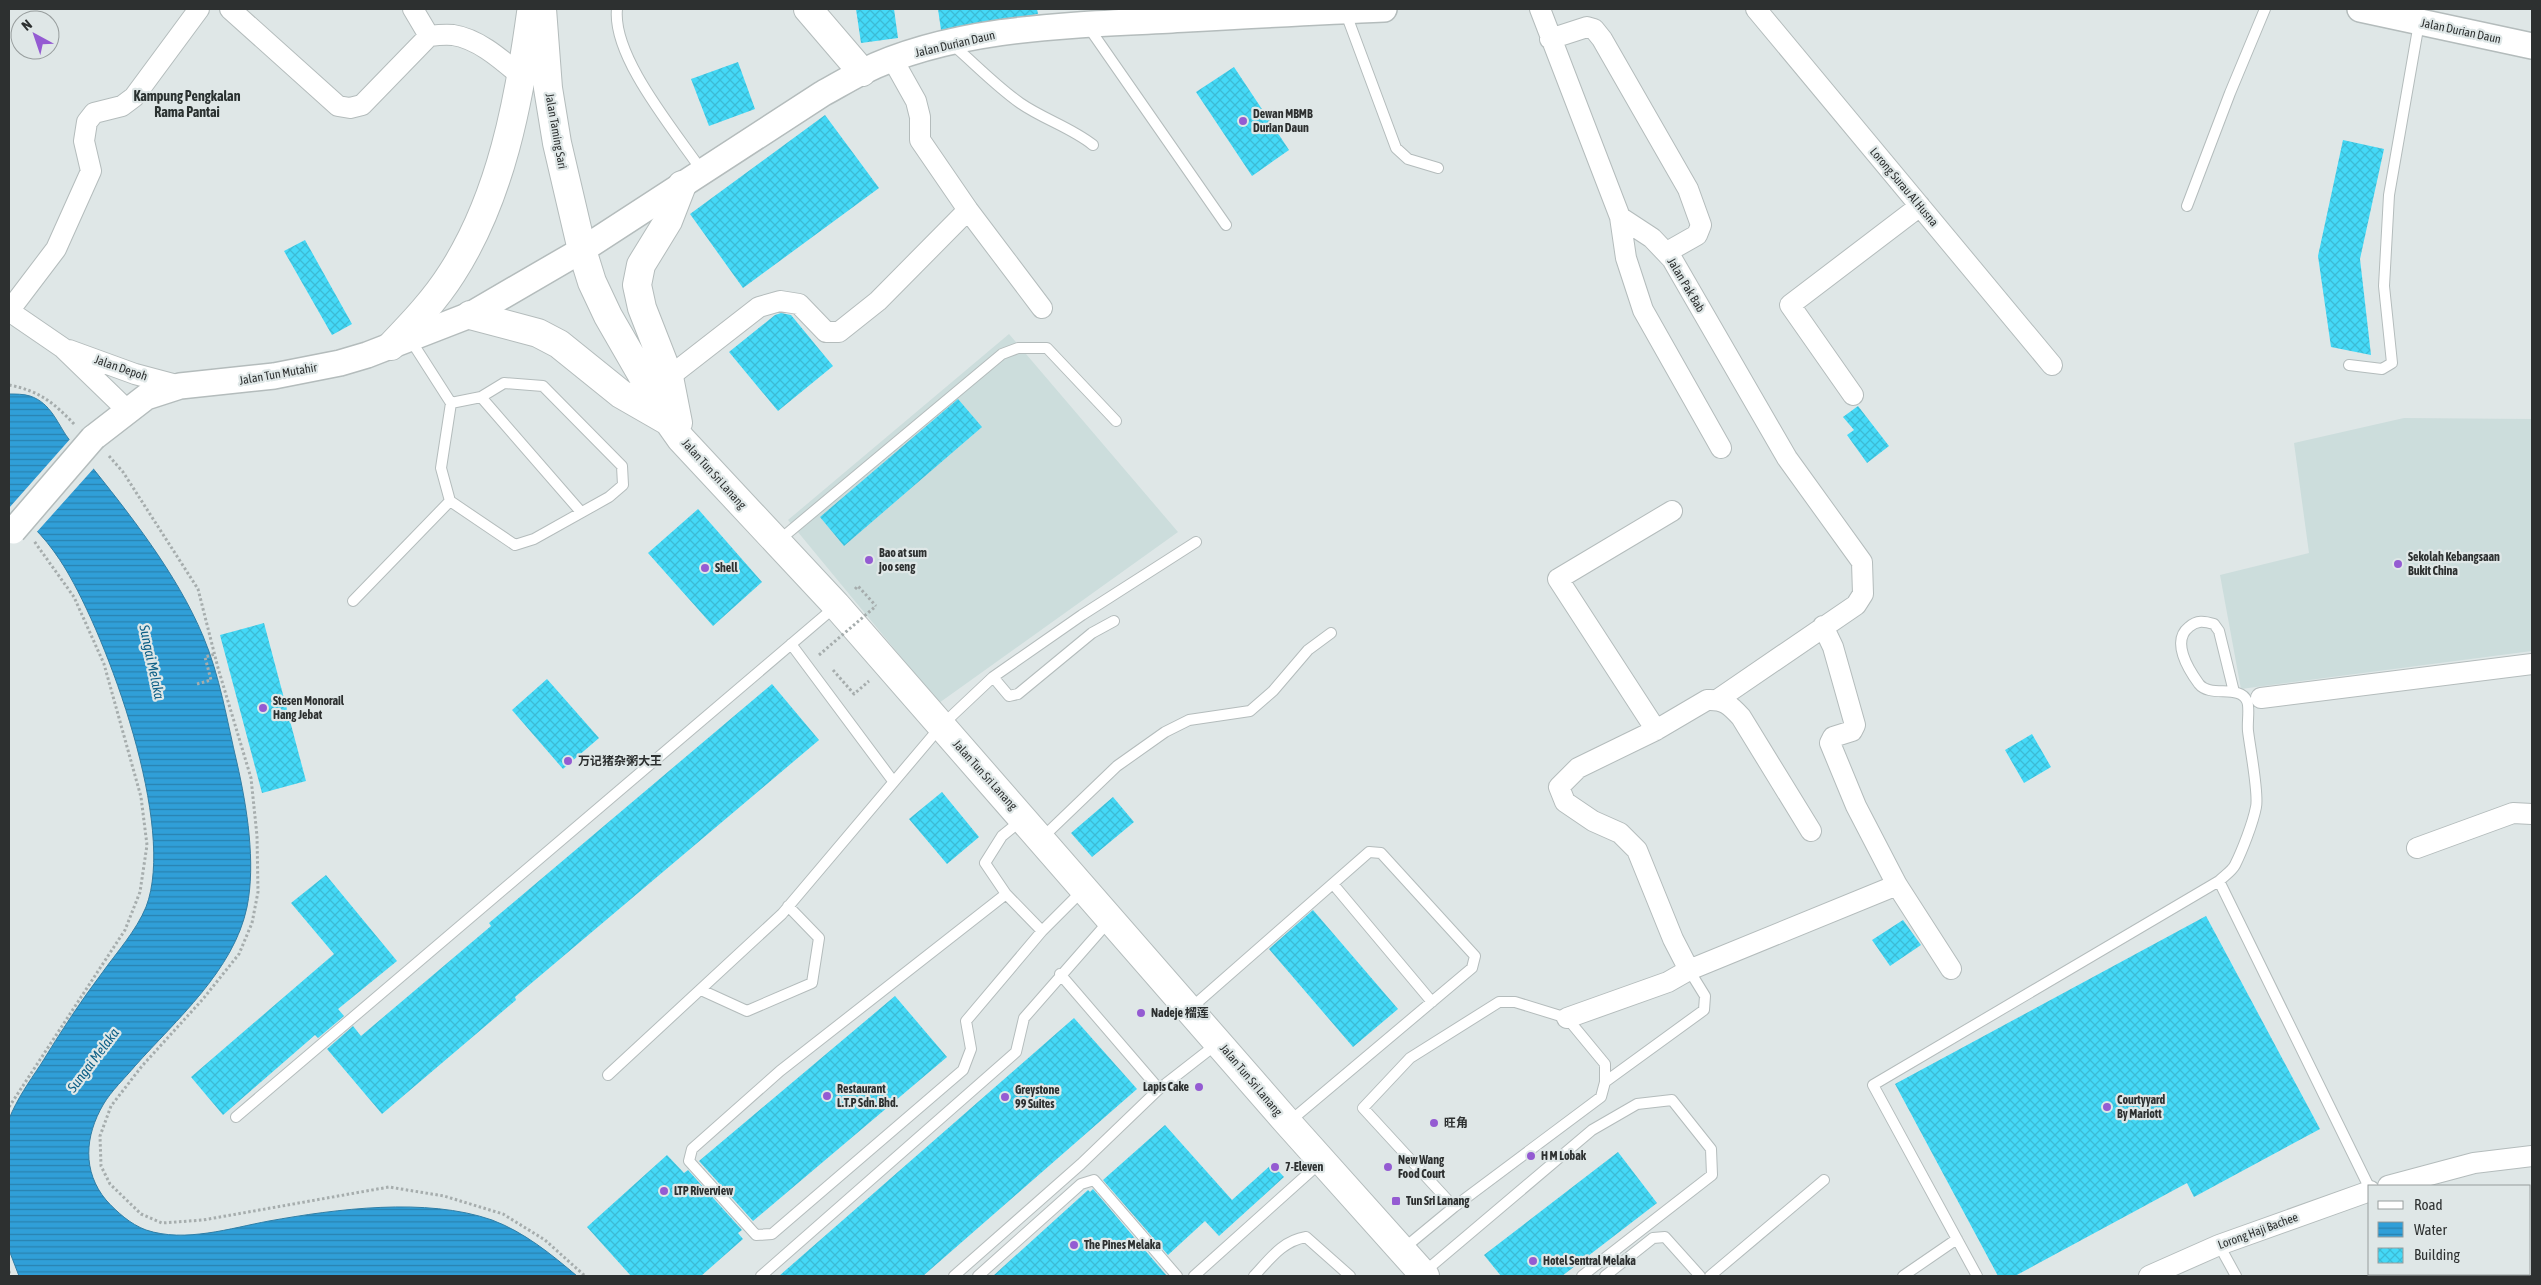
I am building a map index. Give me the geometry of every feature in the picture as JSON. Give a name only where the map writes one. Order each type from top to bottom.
[{"type":"main road","points":[[401,342],[452,272],[482,216],[504,152],[521,76],[532,9]]},
{"type":"main road","name":"Jalan Taming Sari","points":[[542,9],[548,88],[555,134],[582,250]]},
{"type":"main road","points":[[808,9],[862,72]]},
{"type":"main road","points":[[675,430],[669,377],[642,308],[637,286],[641,265],[668,222],[692,178]]},
{"type":"main road","name":"Jalan Tun Sri Lanang","points":[[582,250],[608,316],[675,430],[776,542],[836,605],[1190,1008],[1321,1161],[1423,1275]]},
{"type":"main road","points":[[470,316],[538,333],[559,344],[621,394],[675,430]]},
{"type":"street","points":[[9,311],[56,249],[91,171],[84,141],[87,122],[94,113],[122,106],[134,97],[199,9]]},
{"type":"street","points":[[230,9],[338,106],[350,108],[362,105],[372,97],[429,36],[453,35],[468,40],[492,52],[521,76]]},
{"type":"street","points":[[412,9],[429,36]]},
{"type":"street","name":"Jalan Durian Daun","points":[[582,250],[780,120],[862,72],[893,60],[950,43],[1008,32],[1087,24],[1384,9]]},
{"type":"street","points":[[1540,9],[1620,217],[1626,258],[1643,310],[1721,448]]},
{"type":"street","name":"Lorong Surau Al Husna","points":[[1756,9],[2052,365]]},
{"type":"street","name":"Jalan Durian Daun","points":[[2360,9],[2532,46]]},
{"type":"street","points":[[1550,39],[1587,27],[1594,29],[1602,39],[1688,189],[1701,224],[1698,235],[1667,252]]},
{"type":"street","points":[[893,60],[916,101],[920,117],[920,140],[968,210],[1042,308]]},
{"type":"street","points":[[1852,395],[1790,306],[1920,206]]},
{"type":"street","points":[[669,377],[760,307],[780,302],[799,304],[826,332],[839,332],[878,301],[968,210]]},
{"type":"street","name":"Jalan Pak Bab","points":[[1620,217],[1652,238],[1667,252],[1787,458],[1862,562],[1863,594],[1856,605],[1716,700],[1707,700],[1656,730],[1578,768],[1559,787],[1565,802],[1593,821],[1620,833],[1637,850],[1673,939],[1690,970]]},
{"type":"street","name":"Jalan Tun Mutahir","points":[[11,533],[84,432],[127,410],[146,397],[180,386],[274,376],[340,363],[470,316],[582,250]]},
{"type":"street","name":"Jalan Depoh","points":[[9,311],[63,348],[127,410]]},
{"type":"street","name":"Jalan Depoh","points":[[63,348],[135,374],[180,386]]},
{"type":"street","points":[[1656,730],[1558,579],[1672,511]]},
{"type":"street","points":[[1823,626],[1833,648],[1856,726],[1852,731],[1833,737],[1830,744],[1856,806],[1897,885],[1951,969]]},
{"type":"street","points":[[2261,698],[2532,664]]},
{"type":"street","points":[[1716,700],[1725,702],[1741,717],[1811,831]]},
{"type":"street","points":[[2417,848],[2514,813],[2532,814]]},
{"type":"street","points":[[1566,1018],[1668,982],[1690,970],[1897,885]]},
{"type":"street","points":[[2392,1185],[2474,1163],[2532,1156]]},
{"type":"street","name":"Lorong Haji Bachee","points":[[2149,1276],[2219,1245],[2368,1191]]},
{"type":"lane","points":[[617,9],[616,18],[631,67],[692,178]]},
{"type":"lane","points":[[2187,206],[2230,93],[2266,9]]},
{"type":"lane","points":[[1345,10],[1396,148],[1408,159],[1438,168]]},
{"type":"lane","points":[[2349,365],[2382,369],[2392,363],[2384,286],[2389,195],[2419,22]]},
{"type":"lane","points":[[1087,24],[1226,225]]},
{"type":"lane","points":[[950,43],[1019,102],[1054,123],[1083,137],[1093,145]]},
{"type":"lane","points":[[401,342],[451,403],[441,468],[450,501],[515,544],[534,539],[609,497],[623,486],[622,466],[543,386],[504,383],[481,397],[451,403]]},
{"type":"lane","points":[[776,542],[1002,354],[1018,348],[1047,348],[1116,421]]},
{"type":"lane","points":[[481,397],[581,512]]},
{"type":"lane","points":[[353,601],[450,501]]},
{"type":"lane","points":[[608,1075],[788,906],[941,726],[993,677],[1082,615],[1196,542]]},
{"type":"lane","points":[[236,1117],[836,605]]},
{"type":"lane","points":[[993,677],[1009,696],[1018,694],[1092,633],[1114,621]]},
{"type":"lane","points":[[1978,1276],[1873,1085],[2219,881],[2234,866],[2256,806],[2246,720],[2248,702],[2244,696],[2234,692],[2211,691],[2201,686],[2194,677],[2180,640],[2182,633],[2190,626],[2204,621],[2214,624],[2219,631],[2234,692]]},
{"type":"lane","points":[[1041,839],[1117,766],[1165,732],[1189,720],[1250,711],[1273,691],[1308,650],[1331,633]]},
{"type":"lane","points":[[791,644],[893,781]]},
{"type":"lane","points":[[1024,818],[1002,836],[985,863],[1006,894],[1042,931]]},
{"type":"lane","points":[[1190,1008],[1369,852],[1381,853],[1475,956],[1472,968],[1288,1123]]},
{"type":"lane","points":[[2219,881],[2368,1186]]},
{"type":"lane","points":[[1333,884],[1432,1002]]},
{"type":"lane","points":[[1006,894],[780,1071],[692,1148],[689,1161],[756,1235],[772,1234],[963,1070],[972,1049],[966,1021],[1042,931],[1085,889]]},
{"type":"lane","points":[[700,990],[747,1011],[812,983],[819,938],[788,906]]},
{"type":"lane","points":[[760,1276],[1016,1052],[1024,1018],[1060,974],[1112,919]]},
{"type":"lane","points":[[1605,1082],[1704,1010],[1705,996],[1690,970]]},
{"type":"lane","points":[[1060,974],[1159,1089]]},
{"type":"lane","points":[[1402,1250],[1454,1207],[1601,1096],[1605,1082],[1605,1064],[1566,1018],[1515,1002],[1499,1002],[1410,1058],[1363,1108],[1454,1207]]},
{"type":"lane","points":[[954,1276],[1081,1164],[1159,1089],[1219,1042]]},
{"type":"lane","points":[[1423,1275],[1592,1130],[1637,1104],[1672,1100],[1711,1149],[1712,1175],[1582,1276]]},
{"type":"lane","points":[[1194,1276],[1321,1161]]},
{"type":"lane","points":[[978,1276],[1081,1184],[1094,1180],[1172,1274]]},
{"type":"lane","points":[[1710,1276],[1824,1180]]},
{"type":"lane","points":[[1605,1276],[1653,1238],[1659,1236],[1665,1237],[1700,1276]]},
{"type":"lane","points":[[1254,1276],[1284,1244],[1294,1239],[1306,1237],[1350,1276]]},
{"type":"lane","points":[[1903,1276],[1957,1239]]},
{"type":"lane","points":[[2219,1245],[2236,1276]]},
{"type":"path","points":[[9,386],[26,388],[51,401],[84,432]]},
{"type":"path","points":[[123,472],[198,589],[251,778],[257,836],[258,892],[252,922],[238,954],[204,999],[142,1066],[111,1106],[100,1136],[101,1166],[110,1184],[141,1214],[162,1223],[203,1220],[389,1187],[444,1196],[503,1214],[544,1240],[585,1276]]},
{"type":"path","points":[[9,1108],[125,930],[140,892],[147,845],[141,797],[104,664],[74,597],[39,546]]},
{"type":"path","points":[[825,661],[819,655],[876,606]]},
{"type":"path","points":[[197,684],[211,680],[204,657],[215,654]]},
{"type":"path","points":[[831,668],[854,694],[888,664]]},
{"type":"path","points":[[9,1271],[10,1276]]},
{"type":"shaded area","points":[[1009,334],[1178,532],[939,703],[788,520]]},
{"type":"shaded area","name":"Sekolah Kebangsaan Bukit China","points":[[2404,418],[2532,419],[2532,651],[2241,689],[2220,575],[2309,553],[2294,443]]},
{"type":"water","name":"Sungai Melaka","points":[[9,394],[30,396],[48,408],[68,438],[151,545],[180,590],[203,636],[219,683],[241,780],[247,816],[251,872],[250,890],[240,930],[230,952],[202,993],[106,1100],[92,1129],[90,1141],[90,1165],[98,1189],[115,1209],[135,1224],[146,1230],[176,1235],[208,1233],[269,1221],[352,1209],[410,1207],[466,1213],[492,1220],[526,1237],[577,1276],[19,1276],[9,1250],[9,1119],[23,1091],[70,1018],[137,924],[146,907],[153,872],[152,830],[145,783],[118,685],[82,600],[60,559],[33,527],[9,508]]},
{"type":"pier","points":[[71,438],[95,467],[35,534],[20,518],[9,511],[9,508]]},
{"type":"building","points":[[856,9],[894,9],[898,38],[861,43]]},
{"type":"building","points":[[938,9],[1037,9],[1038,14],[941,30]]},
{"type":"building","points":[[738,62],[755,109],[709,126],[691,79]]},
{"type":"building","name":"Dewan MBMB Durian Daun","points":[[1234,67],[1289,150],[1252,176],[1196,92]]},
{"type":"building","points":[[825,115],[879,188],[743,288],[690,214]]},
{"type":"building","points":[[2343,140],[2384,149],[2360,259],[2371,355],[2331,347],[2318,256]]},
{"type":"building","points":[[305,240],[352,324],[332,335],[284,251]]},
{"type":"building","points":[[781,313],[791,315],[833,366],[778,411],[729,352],[775,315]]},
{"type":"building","points":[[958,399],[982,427],[844,546],[820,517]]},
{"type":"building","points":[[1858,406],[1889,446],[1867,463],[1847,435],[1854,430],[1843,417]]},
{"type":"building","name":"Shell","points":[[698,509],[762,582],[713,626],[648,553]]},
{"type":"building","name":"Stesen Monorail Hang Jebat","points":[[264,623],[306,781],[262,793],[220,635]]},
{"type":"building","points":[[547,679],[599,738],[563,769],[512,710]]},
{"type":"building","points":[[772,684],[819,740],[515,997],[516,1000],[382,1114],[327,1049],[353,1026],[361,1036],[491,926],[489,923]]},
{"type":"building","points":[[2032,734],[2051,767],[2024,783],[2005,750]]},
{"type":"building","points":[[942,792],[979,837],[947,864],[909,819]]},
{"type":"building","points":[[1113,797],[1134,822],[1092,857],[1071,833]]},
{"type":"building","points":[[326,875],[397,961],[338,1009],[344,1016],[318,1038],[315,1035],[223,1115],[191,1077],[334,954],[291,903]]},
{"type":"building","points":[[1313,910],[1398,1009],[1353,1047],[1269,949]]},
{"type":"building","name":"Courtyyard By Mariott","points":[[2206,916],[2320,1129],[2194,1197],[2187,1183],[2015,1276],[1998,1276],[1895,1084]]},
{"type":"building","points":[[1903,920],[1921,945],[1890,966],[1872,940]]},
{"type":"building","points":[[895,996],[947,1057],[753,1221],[699,1161]]},
{"type":"building","points":[[1074,1018],[1137,1089],[923,1276],[779,1276]]},
{"type":"building","points":[[1165,1125],[1232,1200],[1272,1164],[1284,1177],[1219,1236],[1205,1221],[1168,1255],[1103,1180]]},
{"type":"building","points":[[1618,1152],[1657,1203],[1562,1276],[1501,1276],[1484,1255]]},
{"type":"building","name":"LTP Riverview","points":[[667,1155],[684,1173],[688,1170],[742,1230],[738,1233],[743,1239],[701,1276],[631,1276],[587,1227]]},
{"type":"building","points":[[1093,1189],[1167,1276],[993,1276],[1088,1190],[1090,1192]]},
{"type":"place","name":"Dewan MBMB Durian Daun","points":[[1243,121]]},
{"type":"place","name":"Bao at sum joo seng","points":[[869,560]]},
{"type":"place","name":"Sekolah Kebangsaan Bukit China","points":[[2398,564]]},
{"type":"place","name":"Shell","points":[[705,568]]},
{"type":"place","name":"Stesen Monorail Hang Jebat","points":[[263,708]]},
{"type":"place","name":"万记猪杂粥大王","points":[[568,761]]},
{"type":"place","name":"Nadeje 榴莲","points":[[1141,1013]]},
{"type":"place","name":"Lapis Cake","points":[[1199,1087]]},
{"type":"place","name":"Restaurant L.T.P Sdn. Bhd.","points":[[827,1096]]},
{"type":"place","name":"Greystone 99 Suites","points":[[1005,1097]]},
{"type":"place","name":"Courtyyard By Mariott","points":[[2107,1107]]},
{"type":"place","name":"旺角","points":[[1434,1123]]},
{"type":"place","name":"H M Lobak","points":[[1531,1156]]},
{"type":"place","name":"7-Eleven","points":[[1275,1167]]},
{"type":"place","name":"New Wang Food Court","points":[[1388,1167]]},
{"type":"place","name":"LTP Riverview","points":[[664,1191]]},
{"type":"place","name":"Tun Sri Lanang","points":[[1396,1201]]},
{"type":"place","name":"The Pines Melaka","points":[[1074,1245]]},
{"type":"place","name":"Hotel Sentral Melaka","points":[[1533,1261]]},
{"type":"district","name":"Kampung Pengkalan Rama Pantai","points":[[187,104]]}]
